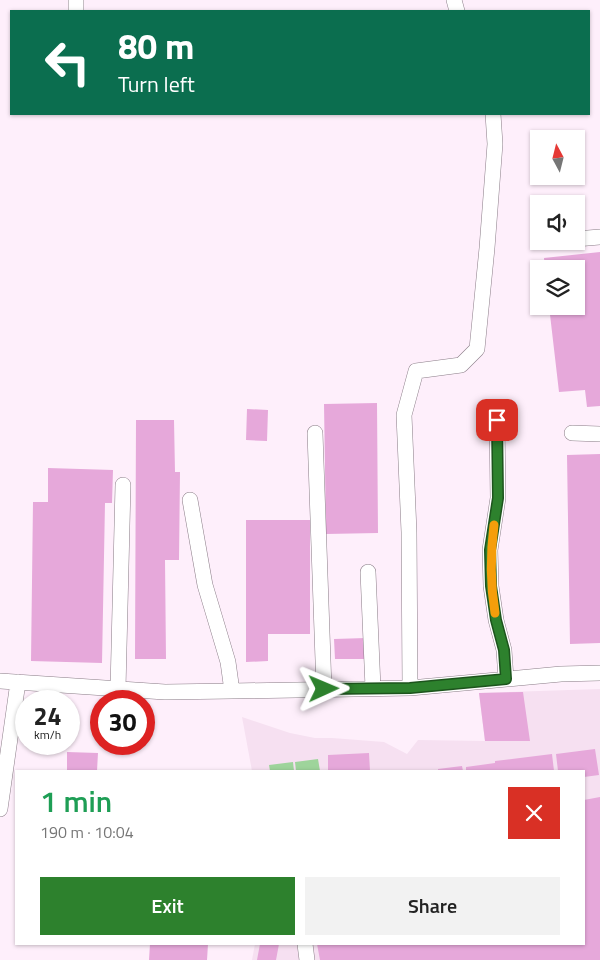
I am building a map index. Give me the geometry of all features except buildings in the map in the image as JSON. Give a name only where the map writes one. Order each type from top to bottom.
[{"type":"street","points":[[410,688],[404,415],[416,371],[461,365],[477,349],[495,144],[493,115]]},
{"type":"street","points":[[585,238],[600,237]]},
{"type":"street","points":[[497,420],[498,498],[490,550],[491,586],[496,620],[504,650],[506,679]]},
{"type":"street","points":[[315,433],[324,689]]},
{"type":"street","points":[[572,434],[600,434]]},
{"type":"street","points":[[118,689],[123,485]]},
{"type":"street","points":[[190,500],[205,586],[228,662],[232,691]]},
{"type":"street","points":[[368,572],[373,688]]},
{"type":"street","points":[[0,681],[164,692],[410,688],[561,674],[600,673]]},
{"type":"street","points":[[0,809],[18,682]]},
{"type":"street","points":[[305,945],[307,960]]},
{"type":"shaded area","points":[[600,689],[600,960],[252,960],[255,945],[585,945],[585,770],[252,770],[242,717],[290,733],[315,738],[384,742],[407,754],[418,740],[485,741],[479,693]]},
{"type":"shaded area","points":[[318,759],[320,770],[296,770],[295,762]]},
{"type":"shaded area","points":[[293,762],[294,770],[270,770],[269,765]]},
{"type":"slow traffic","points":[[494,525],[490,550],[490,568],[495,613]]},
{"type":"route","points":[[324,689],[410,688],[506,679],[504,650],[496,620],[491,586],[490,550],[498,498],[497,420]]}]
